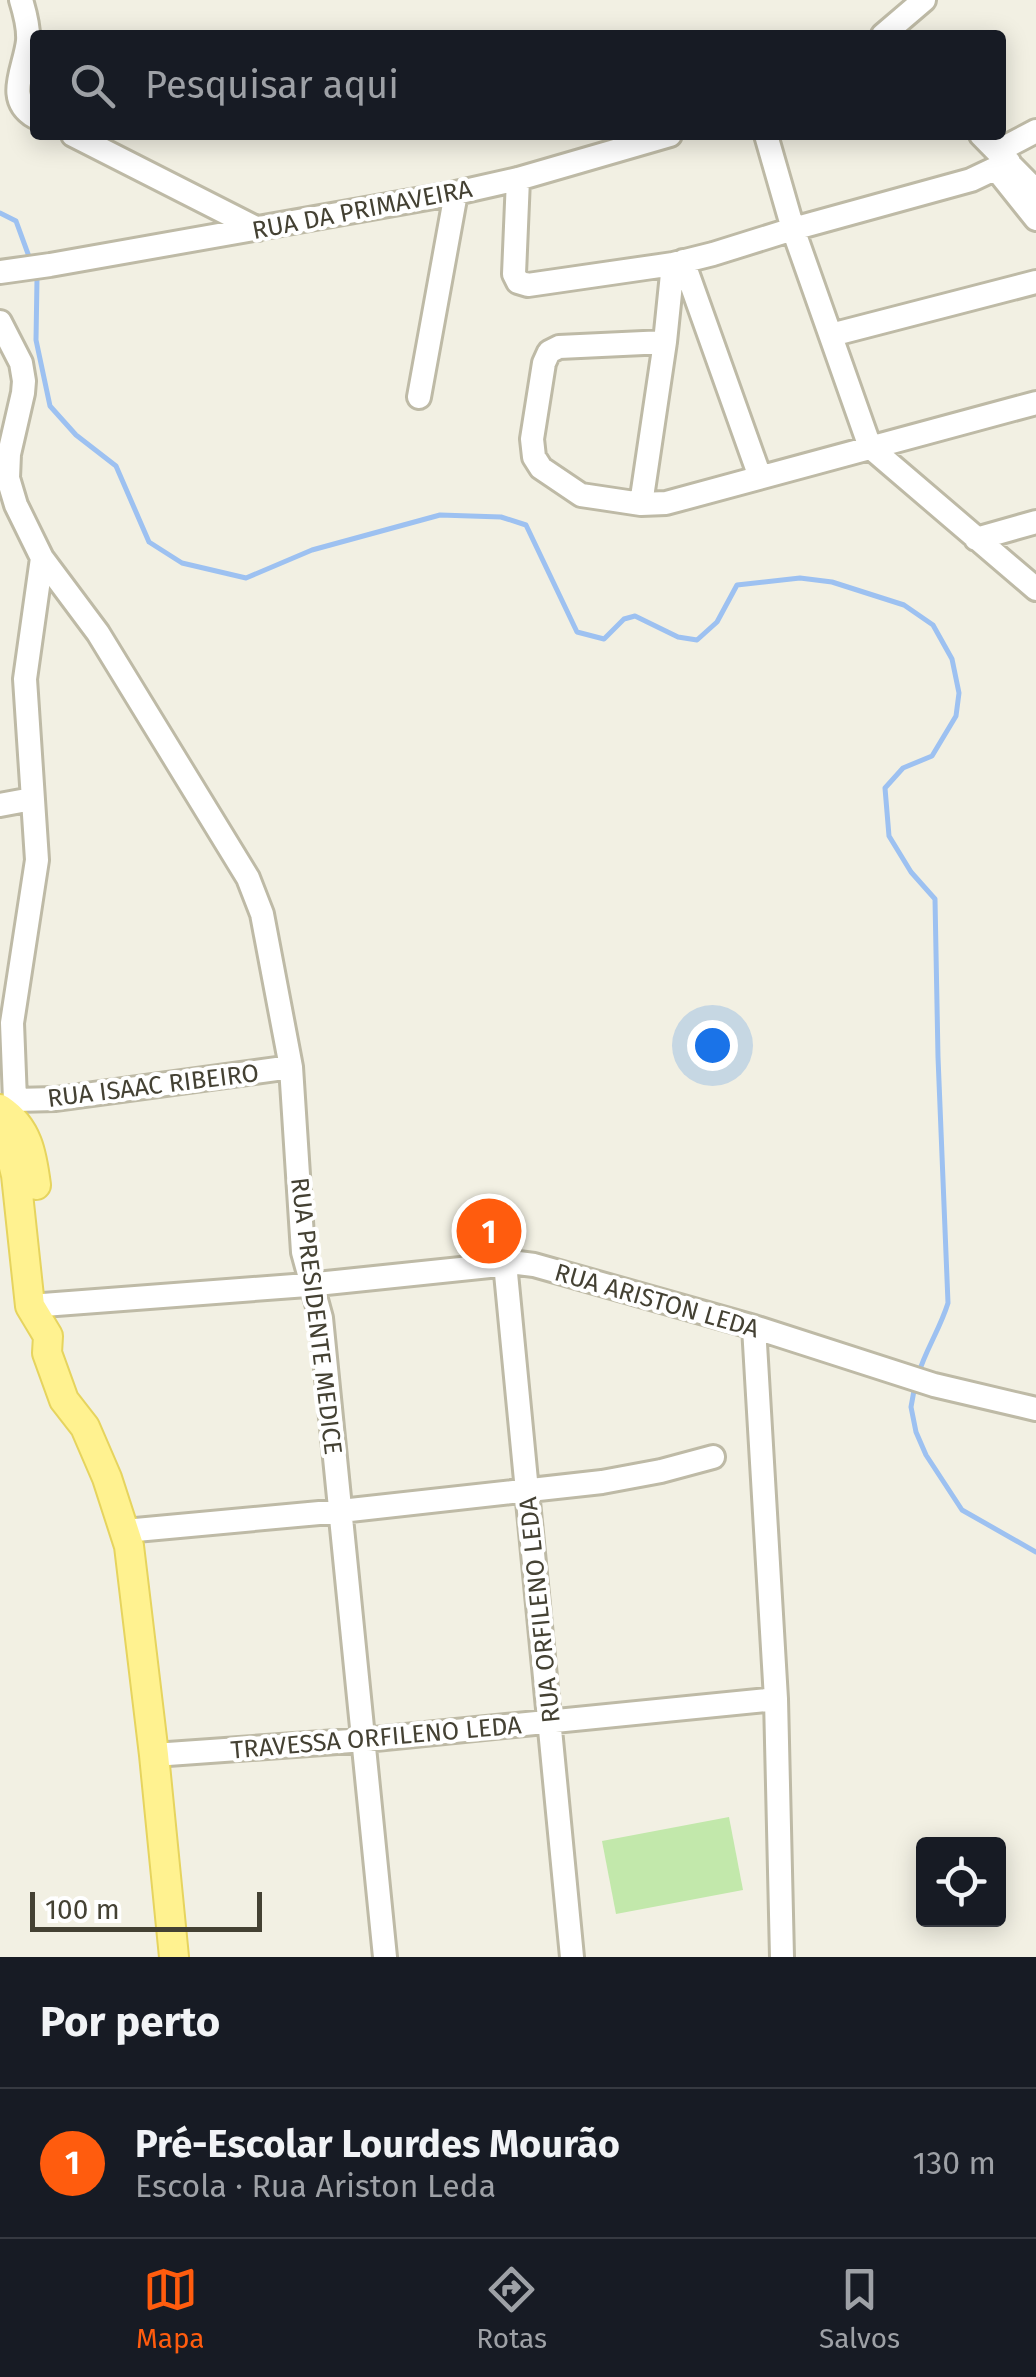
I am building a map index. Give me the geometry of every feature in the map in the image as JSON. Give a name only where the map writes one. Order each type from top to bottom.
[{"type":"main road","points":[[8,1119],[9,1146],[47,1352],[64,1400],[85,1428],[107,1478],[131,1561],[174,1957]]},
{"type":"street","points":[[18,112],[18,86],[28,42],[22,0]]},
{"type":"street","points":[[889,30],[924,0]]},
{"type":"street","points":[[518,179],[513,271],[515,280],[528,285],[678,262],[970,180],[996,154],[1036,132]]},
{"type":"street","points":[[83,140],[258,229]]},
{"type":"street","name":"RUA DA PRIMAVEIRA","points":[[0,272],[456,192],[518,179],[653,140]]},
{"type":"street","points":[[767,140],[793,229],[870,447],[1036,589]]},
{"type":"street","points":[[996,154],[1036,191]]},
{"type":"street","points":[[996,154],[1036,219]]},
{"type":"street","points":[[419,397],[456,192]]},
{"type":"street","points":[[641,504],[678,262]]},
{"type":"street","points":[[678,262],[760,477]]},
{"type":"street","points":[[831,335],[1036,282]]},
{"type":"street","name":"RUA PRESIDENTE MEDICE","points":[[0,322],[21,364],[24,382],[9,454],[8,478],[16,505],[42,558],[98,633],[248,878],[262,914],[290,1067],[303,1252],[321,1318],[386,1957]]},
{"type":"street","points":[[664,342],[553,348],[544,363],[532,439],[536,462],[575,492],[588,496],[641,504],[677,501],[1036,403]]},
{"type":"street","points":[[976,539],[1036,522]]},
{"type":"street","points":[[8,1119],[12,1023],[37,860],[26,679],[42,558]]},
{"type":"street","points":[[0,804],[32,798]]},
{"type":"street","name":"RUA ISAAC RIBEIRO","points":[[8,1119],[56,1099],[290,1067]]},
{"type":"street","name":"RUA ARISTON LEDA","points":[[42,1318],[505,1263],[534,1265],[754,1327],[934,1385],[1036,1410]]},
{"type":"street","name":"RUA ORFILENO LEDA","points":[[505,1263],[572,1957]]},
{"type":"street","points":[[754,1327],[776,1699],[782,1957]]},
{"type":"street","points":[[125,1531],[633,1477],[713,1457]]},
{"type":"street","name":"TRAVESSA ORFILENO LEDA","points":[[154,1756],[365,1740],[776,1699]]},
{"type":"green space","points":[[729,1817],[743,1890],[616,1914],[602,1841]]},
{"type":"waterway","points":[[0,213],[16,221],[31,262]]},
{"type":"waterway","points":[[35,273],[36,340],[50,406],[76,435],[116,466],[149,542],[182,563],[246,578],[312,550],[440,515],[501,517],[526,525],[577,632],[604,639],[624,619],[635,616],[678,637],[697,640],[717,622],[737,585],[800,578],[832,582],[904,605],[933,625],[952,659],[959,693],[956,716],[932,756],[903,768],[885,788],[889,836],[911,872],[935,899],[948,1303],[918,1375]]},
{"type":"waterway","points":[[915,1385],[911,1407],[916,1432],[926,1455],[962,1510],[1036,1552]]},
{"type":"place","name":"Pré-Escolar Lourdes Mourão","points":[[489,1231]]}]
